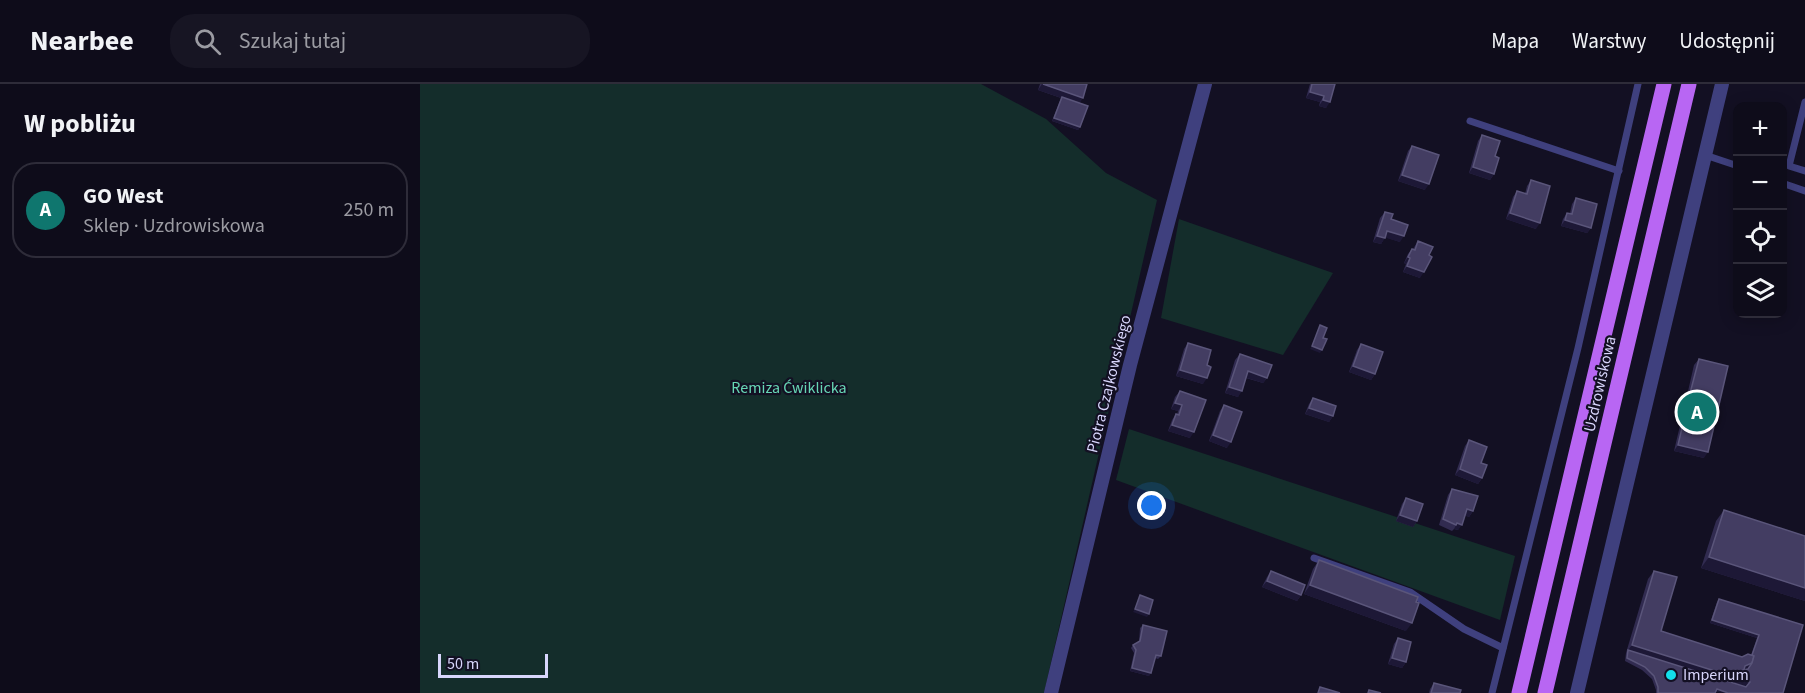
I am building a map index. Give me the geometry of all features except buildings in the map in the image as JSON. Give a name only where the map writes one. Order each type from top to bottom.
[{"type":"main road","name":"Uzdrowiskowa","points":[[1520,691],[1664,84]]},
{"type":"main road","name":"Uzdrowiskowa","points":[[1545,693],[1689,84]]},
{"type":"street","name":"Piotra Czajkowskiego","points":[[1051,693],[1130,365],[1205,84]]},
{"type":"street","points":[[1578,693],[1722,84]]},
{"type":"lane","points":[[1492,693],[1578,348],[1638,84]]},
{"type":"lane","points":[[1805,102],[1789,166],[1805,171]]},
{"type":"lane","points":[[1470,121],[1618,171]]},
{"type":"lane","points":[[1705,154],[1733,164]]},
{"type":"lane","points":[[1787,185],[1805,191]]},
{"type":"lane","points":[[1314,558],[1410,592],[1464,629],[1503,648]]},
{"type":"green space","name":"Remiza Ćwiklicka","points":[[420,84],[981,84],[1046,119],[1106,173],[1157,200],[1044,693],[420,693]]},
{"type":"green space","points":[[1179,219],[1333,273],[1283,355],[1161,318]]},
{"type":"green space","points":[[1129,429],[1515,556],[1500,620],[1116,480]]},
{"type":"place","name":"GO West","points":[[1697,412]]},
{"type":"place","name":"Imperium","points":[[1671,675]]}]
